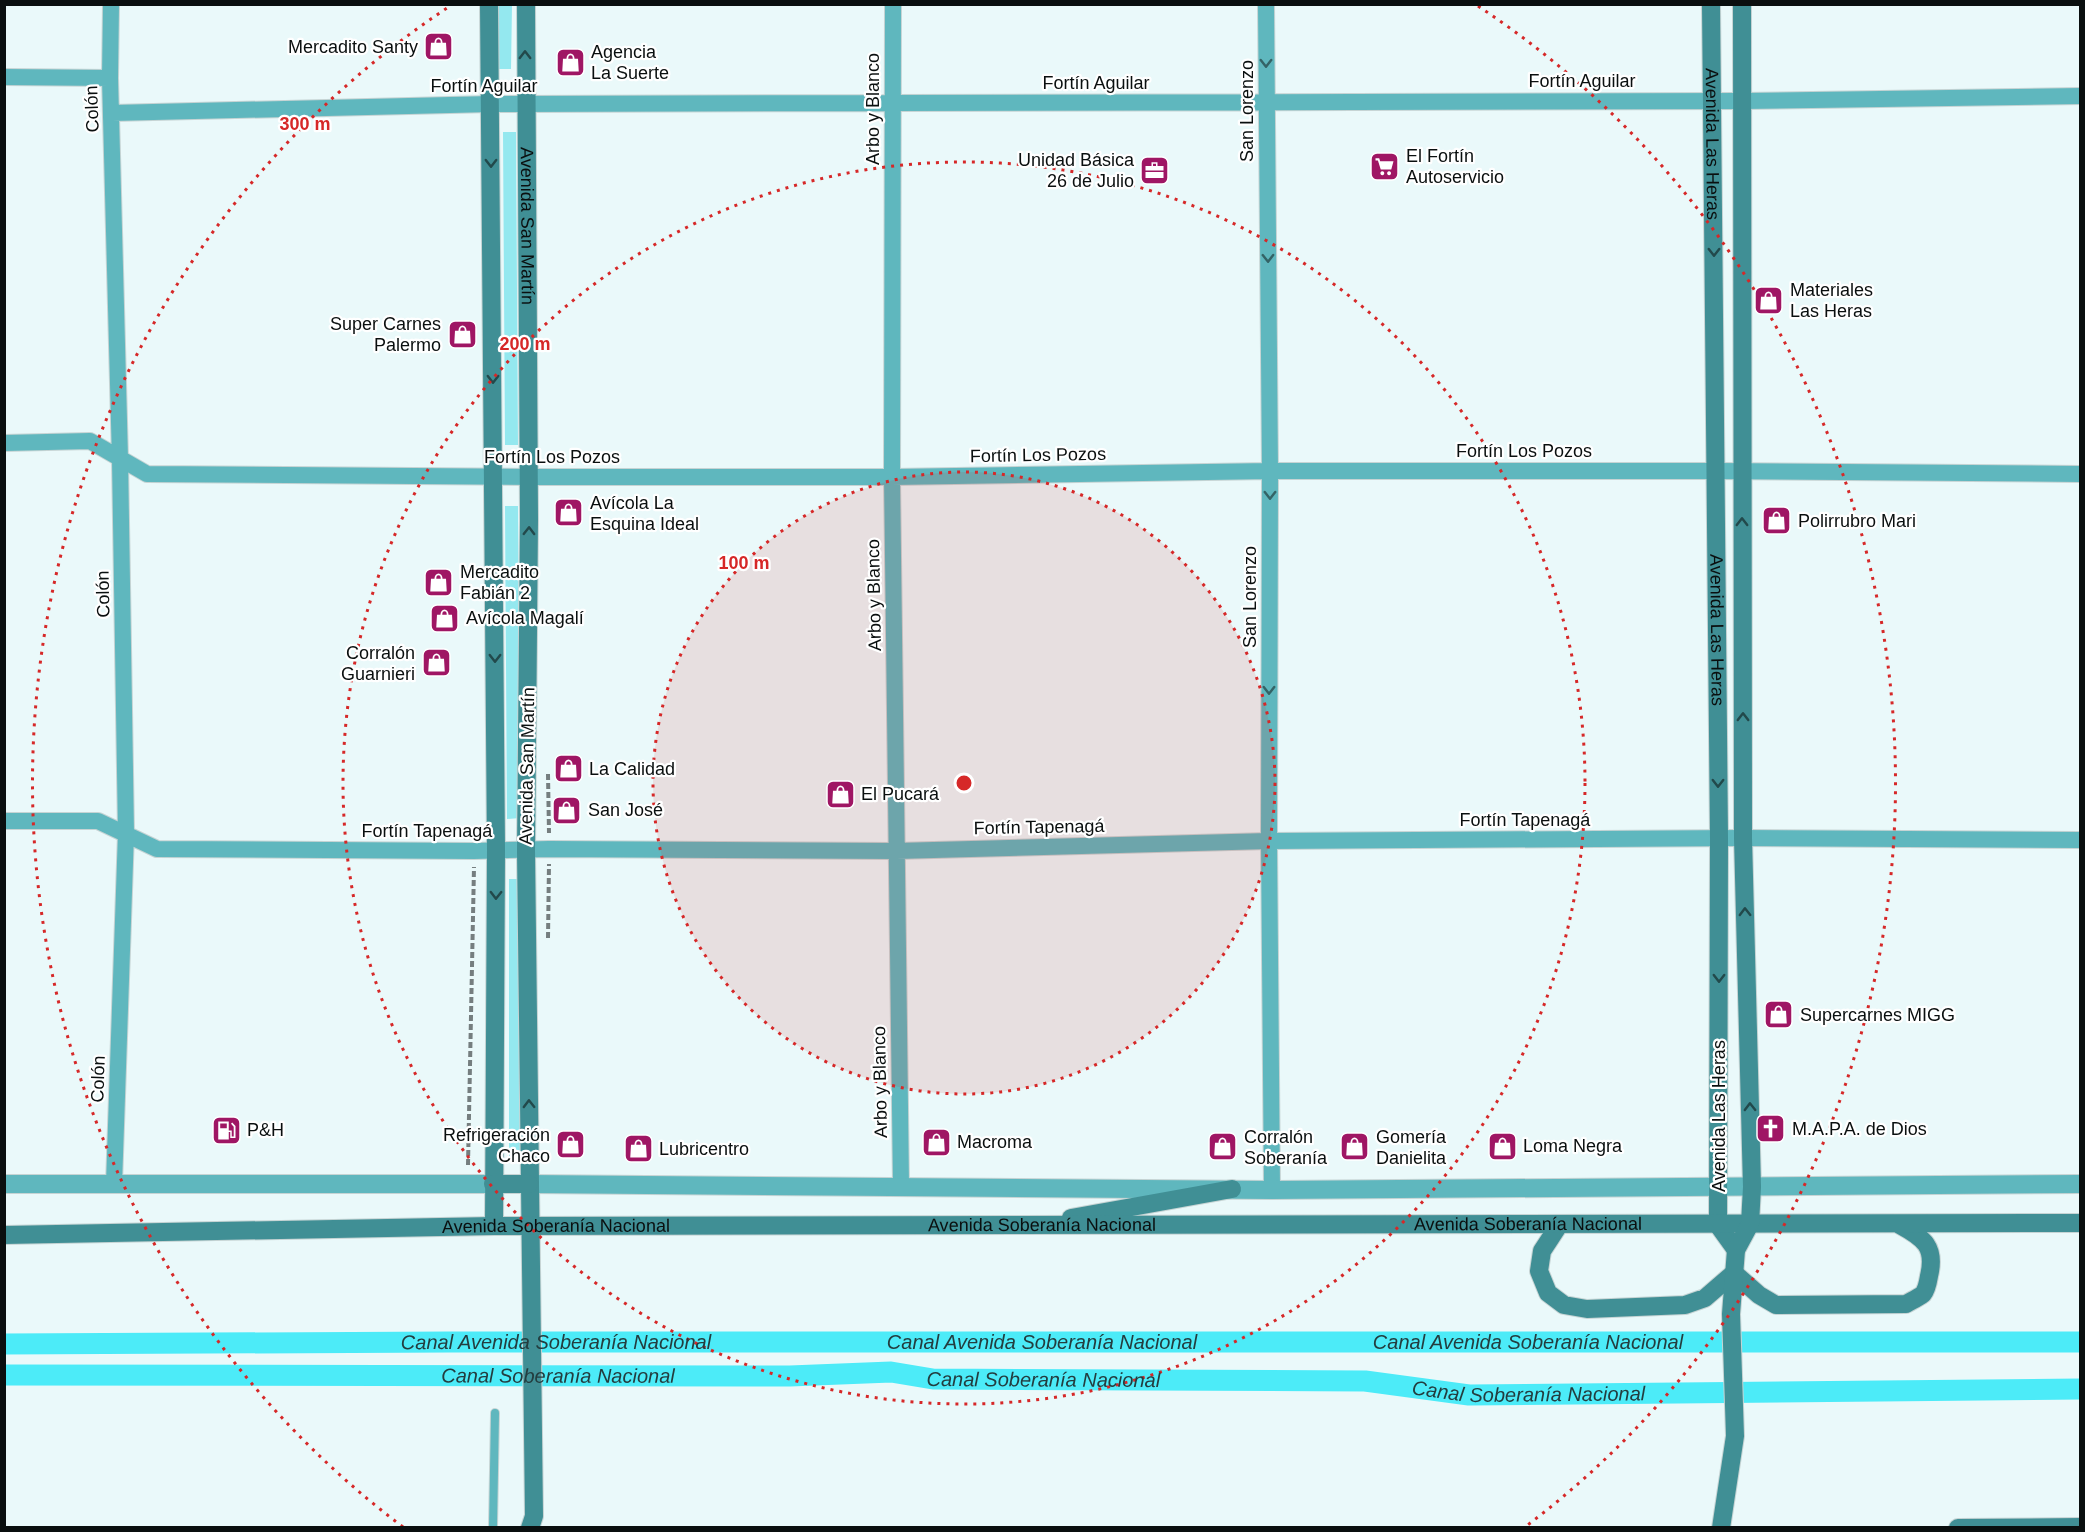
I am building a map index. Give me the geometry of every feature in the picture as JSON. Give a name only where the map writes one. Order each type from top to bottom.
[{"type":"main road","name":"Avenida San Martín","points":[[489,4],[496,850],[495,1226]]},
{"type":"main road","name":"Avenida San Martín","points":[[526,4],[529,477],[526,851],[534,1516],[530,1527]]},
{"type":"main road","name":"Avenida Las Heras","points":[[1712,4],[1719,838],[1718,1225]]},
{"type":"main road","name":"Avenida Las Heras","points":[[1721,1527],[1735,1436],[1731,1314],[1736,1250],[1750,1224],[1752,1187],[1743,838],[1742,4]]},
{"type":"main road","name":"Avenida Soberanía Nacional","points":[[494,1184],[530,1184]]},
{"type":"main road","points":[[1021,1226],[1232,1190]]},
{"type":"main road","name":"Avenida Soberanía Nacional","points":[[4,1235],[495,1226],[2080,1223]]},
{"type":"main road","points":[[1559,1225],[1542,1251],[1539,1271],[1548,1293],[1564,1305],[1587,1309],[1685,1305],[1705,1298],[1734,1273],[1759,1295],[1776,1305],[1906,1304],[1923,1293],[1928,1284],[1933,1262],[1929,1246],[1917,1234],[1898,1224]]},
{"type":"main road","points":[[1718,1225],[1736,1250]]},
{"type":"main road","points":[[1958,1527],[2080,1527]]},
{"type":"street","name":"Colón","points":[[111,4],[126,833],[114,1184]]},
{"type":"street","name":"Arbo y Blanco","points":[[893,4],[892,477],[902,1186]]},
{"type":"street","name":"San Lorenzo","points":[[1266,4],[1272,1190]]},
{"type":"street","points":[[4,76],[111,78]]},
{"type":"street","name":"Fortín Aguilar","points":[[112,113],[491,104],[1743,101],[2080,96]]},
{"type":"street","name":"Fortín Los Pozos","points":[[4,444],[90,441],[147,474],[892,477],[1270,471],[1715,471],[2080,474]]},
{"type":"street","name":"Fortín Tapenagá","points":[[4,821],[98,821],[157,849],[896,851],[1269,841],[1719,838],[2080,840]]},
{"type":"street","name":"Avenida Soberanía Nacional","points":[[4,1184],[494,1184]]},
{"type":"street","name":"Avenida Soberanía Nacional","points":[[530,1184],[1272,1190],[2080,1184]]},
{"type":"lane","points":[[493,1527],[495,1413]]},
{"type":"path","points":[[467,1184],[474,851]]},
{"type":"shaded area","points":[[498,5],[512,5],[511,69],[498,69]]},
{"type":"shaded area","points":[[503,132],[516,132],[518,445],[505,445]]},
{"type":"shaded area","points":[[505,506],[518,506],[520,818],[507,819]]},
{"type":"shaded area","points":[[509,879],[520,879],[520,1158],[509,1158]]},
{"type":"waterway","name":"Canal Avenida Soberanía Nacional","points":[[4,1344],[2080,1342]]},
{"type":"waterway","name":"Canal Soberanía Nacional","points":[[4,1375],[790,1376],[891,1372],[933,1379],[1365,1381],[1469,1395],[2080,1389]]},
{"type":"place","name":"Mercadito Santy","points":[[439,47]]},
{"type":"place","name":"Agencia La Suerte","points":[[570,62]]},
{"type":"place","name":"El Fortín Autoservicio","points":[[1385,166]]},
{"type":"place","name":"Unidad Básica 26 de Julio","points":[[1155,170]]},
{"type":"place","name":"Materiales Las Heras","points":[[1769,300]]},
{"type":"place","name":"Super Carnes Palermo","points":[[462,334]]},
{"type":"place","name":"Avícola La Esquina Ideal","points":[[569,513]]},
{"type":"place","name":"Polirrubro Mari","points":[[1777,521]]},
{"type":"place","name":"Mercadito Fabián 2","points":[[439,582]]},
{"type":"place","name":"Avícola Magalí","points":[[445,618]]},
{"type":"place","name":"Corralón Guarnieri","points":[[436,663]]},
{"type":"place","name":"La Calidad","points":[[568,769]]},
{"type":"place","name":"El Pucará","points":[[840,794]]},
{"type":"place","name":"San José","points":[[567,810]]},
{"type":"place","name":"Supercarnes MIGG","points":[[1779,1015]]},
{"type":"place","name":"M.A.P.A. de Dios","points":[[1771,1129]]},
{"type":"place","name":"P&H","points":[[226,1130]]},
{"type":"place","name":"Macroma","points":[[936,1142]]},
{"type":"place","name":"Refrigeración Chaco","points":[[571,1145]]},
{"type":"place","name":"Loma Negra","points":[[1502,1146]]},
{"type":"place","name":"Corralón Soberanía","points":[[1223,1147]]},
{"type":"place","name":"Gomería Danielita","points":[[1355,1147]]},
{"type":"place","name":"Lubricentro","points":[[638,1149]]}]
